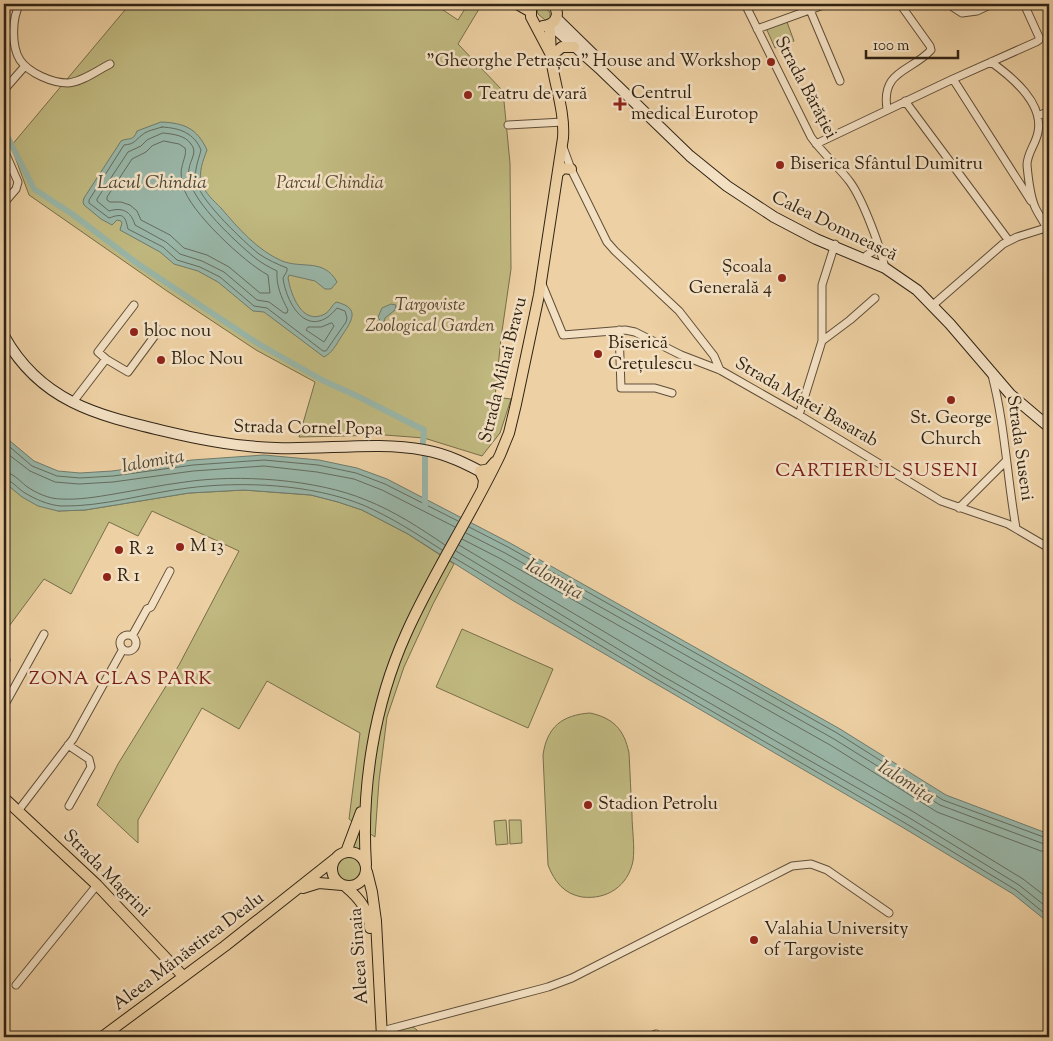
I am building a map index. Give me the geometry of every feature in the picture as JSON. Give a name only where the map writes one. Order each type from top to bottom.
[{"type":"main road","points":[[516,4],[533,8],[531,17],[551,56]]},
{"type":"main road","points":[[551,56],[552,23],[557,12],[555,4]]},
{"type":"main road","name":"Calea Domnească","points":[[535,23],[539,26],[552,23],[576,43],[599,68],[705,169],[727,186],[774,217],[884,266],[935,303],[1002,388],[1020,397],[1049,421]]},
{"type":"main road","points":[[551,56],[562,47],[576,43]]},
{"type":"main road","name":"Strada Mihai Bravu","points":[[367,869],[364,827],[367,786],[376,729],[388,683],[406,632],[490,477],[509,433],[516,404],[542,283],[562,153],[563,122],[551,56]]},
{"type":"main road","points":[[558,173],[564,168],[571,169]]},
{"type":"main road","points":[[835,245],[867,256],[884,266]]},
{"type":"main road","name":"Calea Domnească","points":[[935,303],[1002,388],[1049,427]]},
{"type":"main road","name":"Strada Cornel Popa","points":[[4,336],[14,354],[26,369],[56,393],[107,417],[211,441],[251,447],[402,447],[438,453],[490,477]]},
{"type":"main road","points":[[483,490],[484,480],[480,471],[489,468],[500,455]]},
{"type":"main road","name":"Strada Mihai Bravu","points":[[346,852],[357,826],[367,786]]},
{"type":"main road","name":"Strada Magrini","points":[[6,803],[18,811],[97,885],[183,976]]},
{"type":"main road","points":[[335,859],[346,852],[356,853],[364,860],[367,869]]},
{"type":"main road","name":"Aleea Sinaia","points":[[335,859],[332,869],[333,874],[338,882],[356,896],[368,914],[380,1035]]},
{"type":"main road","name":"Aleea Mănăstirea Dealu","points":[[102,1037],[295,892],[335,859]]},
{"type":"main road","name":"Aleea Sinaia","points":[[344,886],[357,885],[365,878],[367,869]]},
{"type":"main road","name":"Aleea Sinaia","points":[[367,869],[376,927],[380,1035]]},
{"type":"main road","name":"Aleea Mănăstirea Dealu","points":[[295,892],[319,883],[344,886]]},
{"type":"street","points":[[20,4],[14,15],[14,34],[17,54],[26,66],[52,80],[70,83],[110,64]]},
{"type":"street","name":"Strada Bărăției","points":[[745,4],[808,131],[816,144],[853,186],[863,205],[884,266]]},
{"type":"street","points":[[757,29],[826,4]]},
{"type":"street","points":[[887,109],[887,93],[891,80],[930,50],[930,46],[900,4]]},
{"type":"street","points":[[948,4],[962,13],[992,4]]},
{"type":"street","points":[[816,144],[887,109],[1040,40],[1024,4]]},
{"type":"street","points":[[810,10],[840,81]]},
{"type":"street","points":[[991,62],[1017,82],[1027,95],[1038,116],[1038,134],[1029,153],[1027,164],[1034,206]]},
{"type":"street","points":[[4,90],[26,66]]},
{"type":"street","points":[[935,303],[998,248],[1009,241],[1048,230],[953,79]]},
{"type":"street","points":[[905,101],[1009,241]]},
{"type":"street","points":[[1038,116],[1049,111]]},
{"type":"street","points":[[508,124],[563,122]]},
{"type":"street","points":[[4,150],[18,182],[16,189],[4,203]]},
{"type":"street","name":"Strada Matei Basarab","points":[[562,153],[607,242],[614,252],[680,311],[714,356],[720,370],[799,415],[941,501],[1016,528],[1049,548]]},
{"type":"street","points":[[799,415],[822,341],[822,285],[835,245]]},
{"type":"street","points":[[867,256],[878,245]]},
{"type":"street","points":[[542,283],[563,335],[619,330],[635,332],[681,355],[720,370]]},
{"type":"street","points":[[822,341],[875,298]]},
{"type":"street","points":[[134,305],[98,352],[128,372],[159,330]]},
{"type":"street","points":[[619,330],[621,388],[655,388],[672,393]]},
{"type":"street","points":[[72,402],[106,359]]},
{"type":"street","name":"Strada Suseni","points":[[1002,388],[999,406],[1016,528]]},
{"type":"street","points":[[999,406],[1006,401],[1016,400]]},
{"type":"street","points":[[959,508],[1006,461]]},
{"type":"street","points":[[132,636],[147,609],[151,607],[170,571]]},
{"type":"street","points":[[4,706],[44,634]]},
{"type":"street","points":[[124,650],[120,645],[121,640],[124,636],[132,636]]},
{"type":"street","points":[[124,650],[131,650],[135,646],[136,642],[132,636]]},
{"type":"street","points":[[18,811],[68,746],[124,650]]},
{"type":"street","points":[[68,746],[89,760],[91,767],[69,806]]},
{"type":"street","points":[[380,1035],[572,978],[792,866],[811,864],[827,870],[889,913]]},
{"type":"street","points":[[16,984],[97,885]]},
{"type":"green space","name":"Parcul Chindia","points":[[130,4],[434,4],[458,20],[468,4],[477,4],[479,9],[458,44],[503,91],[510,163],[511,269],[495,397],[511,399],[500,433],[482,456],[424,438],[385,435],[299,437],[315,382],[256,350],[29,195],[11,146]]},
{"type":"green space","points":[[539,7],[543,7],[550,12],[550,18],[545,20],[538,14],[537,10]]},
{"type":"green space","points":[[787,22],[794,41],[775,48],[766,28]]},
{"type":"green space","points":[[4,482],[58,511],[85,510],[189,493],[244,490],[311,495],[362,510],[408,534],[454,564],[404,667],[387,717],[379,781],[375,837],[363,829],[362,850],[350,847],[359,826],[349,819],[360,733],[267,681],[239,729],[202,708],[138,820],[138,843],[97,805],[118,764],[179,665],[239,551],[152,511],[138,536],[109,522],[71,594],[44,579],[4,633]]},
{"type":"green space","points":[[462,629],[553,669],[528,728],[436,687]]},
{"type":"green space","name":"Stadion Petrolu","points":[[590,713],[605,718],[616,726],[621,731],[627,745],[634,849],[630,870],[626,878],[615,890],[600,896],[582,897],[570,893],[560,886],[548,865],[543,755],[548,737],[558,724],[571,716]]},
{"type":"green space","points":[[506,820],[508,844],[496,845],[494,821]]},
{"type":"green space","points":[[509,820],[521,820],[522,843],[510,844]]},
{"type":"green space","points":[[349,856],[358,860],[362,869],[358,878],[349,882],[340,878],[336,869],[340,860]]},
{"type":"green space","points":[[413,1027],[417,1030],[418,1037],[396,1037],[396,1031]]},
{"type":"water","name":"Lacul Chindia","points":[[161,122],[183,125],[199,136],[207,150],[201,171],[203,187],[248,238],[264,251],[282,261],[319,267],[326,270],[337,282],[331,289],[325,289],[315,281],[289,275],[288,278],[299,307],[310,316],[317,317],[325,314],[336,302],[349,308],[352,312],[351,321],[334,348],[327,355],[324,357],[264,312],[253,311],[218,282],[198,271],[174,264],[160,252],[120,230],[121,221],[117,220],[112,225],[101,219],[84,205],[84,198],[121,141],[132,138],[137,131]]},
{"type":"water","points":[[391,304],[396,305],[395,310],[385,318],[384,322],[381,322],[378,317],[382,308]]},
{"type":"water","name":"Ialomița","points":[[4,436],[34,461],[58,471],[80,473],[112,471],[192,460],[264,455],[319,460],[357,468],[387,479],[510,543],[840,729],[946,795],[1049,834],[1049,923],[1013,894],[902,827],[512,600],[408,534],[362,510],[311,495],[244,490],[189,493],[85,510],[58,511],[38,506],[22,497],[4,482]]},
{"type":"waterway","points":[[4,130],[34,189],[72,214],[138,264],[257,343],[322,380],[424,430],[423,442]]},
{"type":"waterway","points":[[425,454],[425,506]]},
{"type":"place","name":"\"Gheorghe Petrașcu\" House and Workshop","points":[[771,62]]},
{"type":"place","name":"Teatru de vară","points":[[468,95]]},
{"type":"place","name":"Centrul medical Eurotop","points":[[620,104]]},
{"type":"place","name":"Biserica Sfântul Dumitru","points":[[780,165]]},
{"type":"place","name":"Școala Generală 4","points":[[782,278]]},
{"type":"place","name":"bloc nou","points":[[134,332]]},
{"type":"place","name":"Biserică Crețulescu","points":[[598,354]]},
{"type":"place","name":"Bloc Nou","points":[[161,360]]},
{"type":"place","name":"St. George Church","points":[[951,400]]},
{"type":"place","name":"M 13","points":[[180,547]]},
{"type":"place","name":"R 2","points":[[119,550]]},
{"type":"place","name":"R 1","points":[[107,577]]},
{"type":"place","name":"Stadion Petrolu","points":[[588,805]]},
{"type":"place","name":"Valahia University of Targoviste","points":[[754,940]]},
{"type":"district","name":"CARTIERUL SUSENI","points":[[877,471]]},
{"type":"district","name":"ZONA CLAS PARK","points":[[121,679]]},
{"type":"park label","name":"Targoviste Zoological Garden","points":[[430,316]]}]
